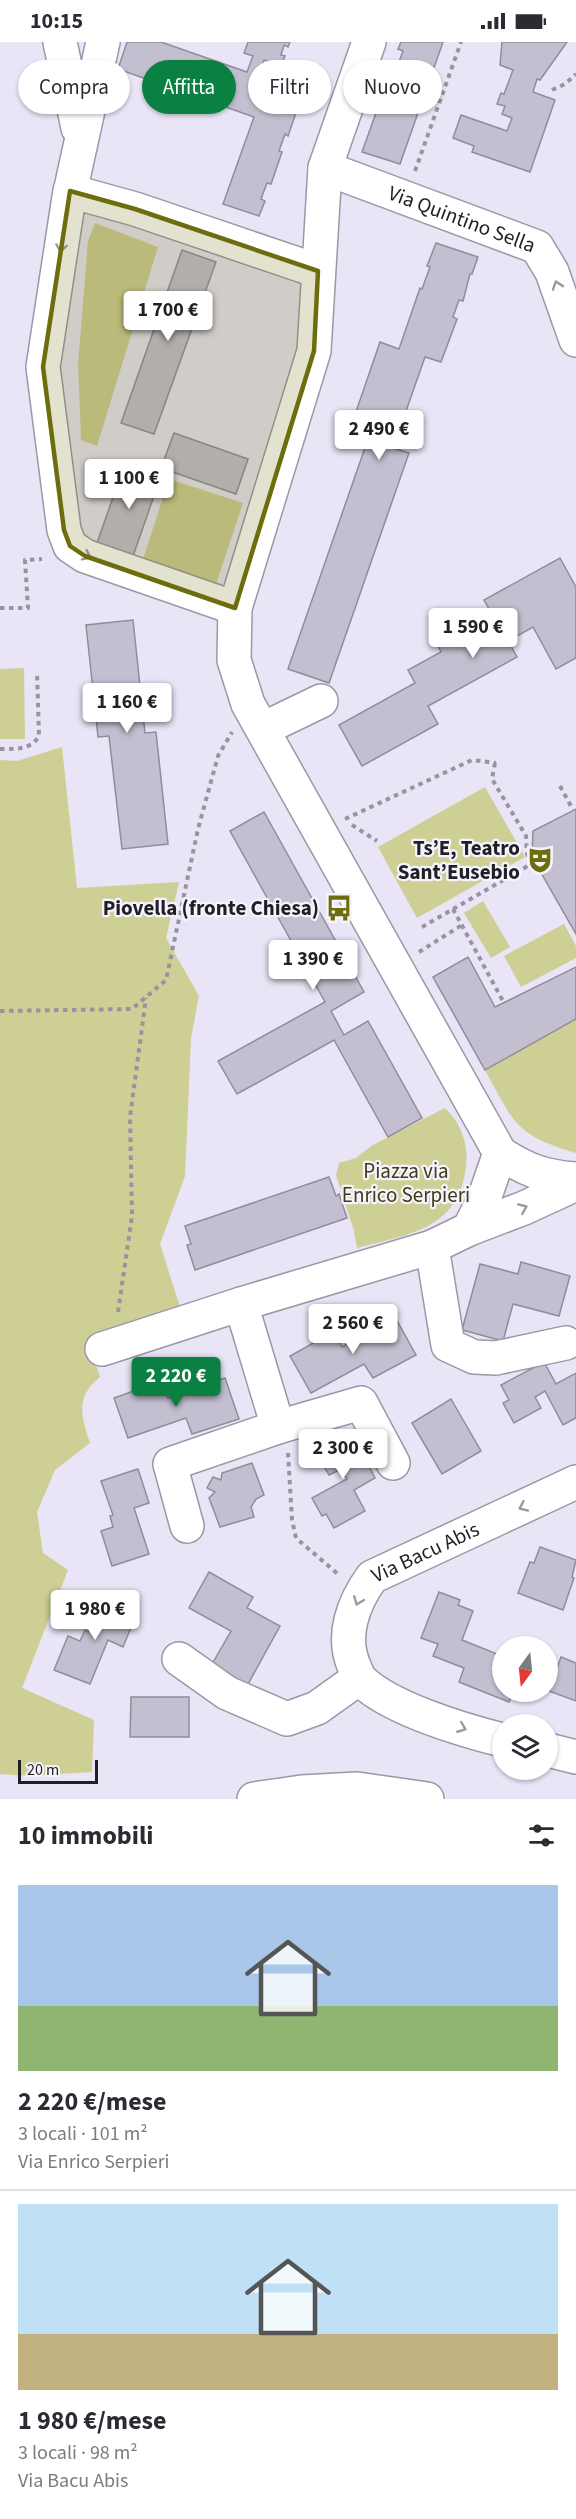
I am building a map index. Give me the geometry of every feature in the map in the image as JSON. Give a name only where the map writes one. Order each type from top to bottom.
[{"type":"street","points":[[60,42],[81,140]]},
{"type":"street","points":[[103,42],[70,191],[44,367],[64,530],[70,546],[86,556],[235,608]]},
{"type":"street","points":[[369,42],[325,168],[314,351],[235,608],[234,660],[255,716],[500,1153],[522,1167],[552,1178],[576,1179]]},
{"type":"street","name":"Via Quintino Sella","points":[[325,168],[537,248],[552,272],[576,340]]},
{"type":"street","points":[[70,191],[135,208],[318,271]]},
{"type":"street","points":[[255,716],[321,700]]},
{"type":"street","points":[[469,1229],[484,1198],[500,1153]]},
{"type":"street","points":[[113,1345],[432,1247],[576,1184]]},
{"type":"street","points":[[432,1247],[448,1345],[474,1357],[496,1358],[566,1343]]},
{"type":"street","points":[[241,1304],[283,1439]]},
{"type":"street","points":[[187,1526],[170,1464],[283,1439],[361,1403],[393,1463]]},
{"type":"street","name":"Via Bacu Abis","points":[[359,1678],[349,1653],[349,1633],[360,1594],[372,1577],[576,1482]]},
{"type":"street","points":[[179,1659],[227,1693],[286,1719],[317,1708],[359,1678],[388,1699],[472,1732],[492,1737]]},
{"type":"street","points":[[558,1752],[576,1756]]},
{"type":"street","points":[[254,1799],[302,1792],[357,1789],[427,1799]]},
{"type":"path","points":[[413,176],[461,42]]},
{"type":"path","points":[[552,90],[566,84],[576,74]]},
{"type":"path","points":[[0,608],[28,608],[25,560],[42,559]]},
{"type":"path","points":[[0,749],[25,748],[35,743],[39,736],[37,672]]},
{"type":"path","points":[[0,1011],[132,1009],[166,980],[198,830],[218,756],[255,716]]},
{"type":"path","points":[[339,823],[472,760],[495,763],[492,779],[526,836],[527,854],[536,869]]},
{"type":"path","points":[[560,786],[573,810]]},
{"type":"path","points":[[344,820],[377,840]]},
{"type":"path","points":[[422,927],[532,863]]},
{"type":"path","points":[[453,909],[504,1003]]},
{"type":"path","points":[[425,947],[462,925]]},
{"type":"path","points":[[113,1345],[132,1216],[130,1117],[146,997]]},
{"type":"path","points":[[283,1439],[296,1538],[360,1594]]},
{"type":"highlighted area","points":[[70,191],[135,209],[318,271],[314,351],[235,608],[85,556],[70,546],[64,530],[43,367]]},
{"type":"green space","points":[[95,223],[158,247],[97,446],[81,440],[78,364],[88,241]]},
{"type":"green space","points":[[169,479],[243,503],[216,584],[143,559]]},
{"type":"green space","points":[[24,668],[25,739],[0,739],[0,669]]},
{"type":"green space","points":[[62,747],[77,888],[179,882],[166,938],[199,996],[191,1038],[185,1176],[160,1244],[180,1307],[89,1343],[100,1377],[92,1384],[83,1399],[84,1424],[90,1443],[55,1470],[37,1512],[43,1553],[68,1570],[22,1688],[94,1720],[92,1772],[27,1776],[0,1774],[0,760],[17,761]]},
{"type":"green space","points":[[485,787],[525,857],[417,918],[378,847]]},
{"type":"green space","points":[[483,901],[510,947],[491,958],[464,913]]},
{"type":"green space","points":[[564,924],[576,946],[576,958],[521,987],[504,956]]},
{"type":"green space","points":[[576,1019],[576,1153],[540,1140],[518,1125],[485,1070]]},
{"type":"green space","name":"Piazza via Enrico Serpieri","points":[[445,1108],[463,1135],[467,1159],[461,1188],[453,1204],[442,1217],[428,1226],[412,1233],[357,1248],[354,1231],[336,1175],[339,1163],[356,1158],[373,1145]]},
{"type":"building","points":[[127,42],[161,42],[213,60],[142,60],[142,77],[130,73],[130,60],[121,60]]},
{"type":"building","points":[[248,42],[290,42],[288,47],[284,45],[281,55],[285,56],[283,60],[252,60],[253,56],[244,53]]},
{"type":"building","points":[[401,42],[443,42],[437,60],[400,60],[403,51],[398,49]]},
{"type":"building","points":[[502,42],[567,42],[540,80],[537,79],[533,92],[555,100],[530,172],[472,152],[474,146],[453,138],[461,115],[507,131],[512,118],[502,114],[505,106],[497,104],[501,93],[504,94],[513,70],[500,65]]},
{"type":"building","points":[[236,68],[247,72],[248,69],[248,114],[296,114],[288,136],[285,134],[279,151],[282,152],[271,184],[267,183],[261,199],[265,201],[259,216],[223,204],[254,117],[236,111]]},
{"type":"building","points":[[376,114],[418,114],[400,164],[362,152]]},
{"type":"building","points":[[436,243],[478,257],[472,274],[470,274],[463,301],[459,300],[453,317],[457,319],[441,362],[425,357],[393,448],[409,453],[329,683],[288,669],[368,439],[349,432],[380,342],[399,349],[420,288],[422,289],[430,267],[427,266]]},
{"type":"building","points":[[182,250],[216,262],[154,434],[121,423]]},
{"type":"building","points":[[174,433],[248,459],[236,494],[161,468]]},
{"type":"building","points":[[125,463],[161,476],[133,556],[97,543]]},
{"type":"building","points":[[560,558],[576,587],[576,658],[556,669],[533,627],[508,641],[517,657],[428,706],[438,724],[362,766],[339,725],[415,683],[408,670],[441,652],[438,646],[493,616],[484,600]]},
{"type":"building","points":[[133,620],[145,733],[156,732],[168,844],[122,849],[109,736],[98,737],[86,625]]},
{"type":"building","points":[[576,809],[576,934],[532,857],[533,831]]},
{"type":"building","points":[[264,812],[364,992],[331,1011],[344,1035],[368,1021],[422,1118],[388,1137],[334,1040],[237,1094],[218,1061],[325,1002],[230,831]]},
{"type":"building","points":[[468,957],[495,1007],[576,967],[576,1019],[485,1070],[433,977]]},
{"type":"building","points":[[329,1177],[336,1196],[339,1194],[347,1218],[195,1270],[187,1245],[191,1244],[185,1226]]},
{"type":"building","points":[[521,1262],[570,1276],[559,1316],[513,1304],[503,1341],[462,1330],[480,1264],[518,1274]]},
{"type":"building","points":[[395,1317],[416,1355],[373,1378],[364,1364],[311,1393],[290,1356],[333,1332],[342,1347]]},
{"type":"building","points":[[544,1362],[556,1384],[576,1373],[576,1418],[563,1425],[545,1391],[535,1397],[541,1408],[514,1423],[503,1403],[509,1400],[501,1385]]},
{"type":"building","points":[[225,1378],[239,1419],[192,1434],[186,1418],[128,1438],[114,1398],[162,1381],[168,1398]]},
{"type":"building","points":[[451,1399],[481,1451],[442,1474],[412,1423]]},
{"type":"building","points":[[352,1435],[375,1478],[354,1490],[365,1511],[334,1528],[326,1514],[322,1516],[312,1498],[347,1479],[341,1469],[329,1475],[314,1448],[334,1437],[337,1443]]},
{"type":"building","points":[[252,1463],[264,1495],[256,1499],[251,1507],[254,1517],[220,1527],[209,1498],[215,1492],[207,1488],[213,1477],[221,1480],[222,1473]]},
{"type":"building","points":[[138,1469],[149,1503],[134,1508],[149,1554],[112,1566],[101,1531],[113,1527],[110,1516],[113,1515],[101,1481]]},
{"type":"building","points":[[540,1547],[576,1560],[572,1577],[574,1578],[563,1610],[518,1593],[530,1562],[534,1563]]},
{"type":"building","points":[[209,1572],[253,1597],[247,1608],[280,1626],[247,1686],[211,1666],[231,1631],[189,1608]]},
{"type":"building","points":[[439,1592],[460,1600],[458,1605],[473,1611],[462,1640],[492,1652],[492,1695],[459,1682],[464,1668],[433,1656],[438,1644],[421,1638]]},
{"type":"building","points":[[101,1599],[137,1613],[123,1647],[108,1640],[90,1684],[54,1670],[68,1636],[80,1641],[85,1630],[88,1632]]},
{"type":"building","points":[[561,1657],[576,1663],[576,1701],[558,1694],[558,1666]]},
{"type":"building","points":[[131,1697],[189,1697],[189,1737],[130,1737]]},
{"type":"place","name":"Ts’E, Teatro Sant’Eusebio","points":[[540,860]]},
{"type":"place","name":"Piovella (fronte Chiesa)","points":[[339,908]]}]
